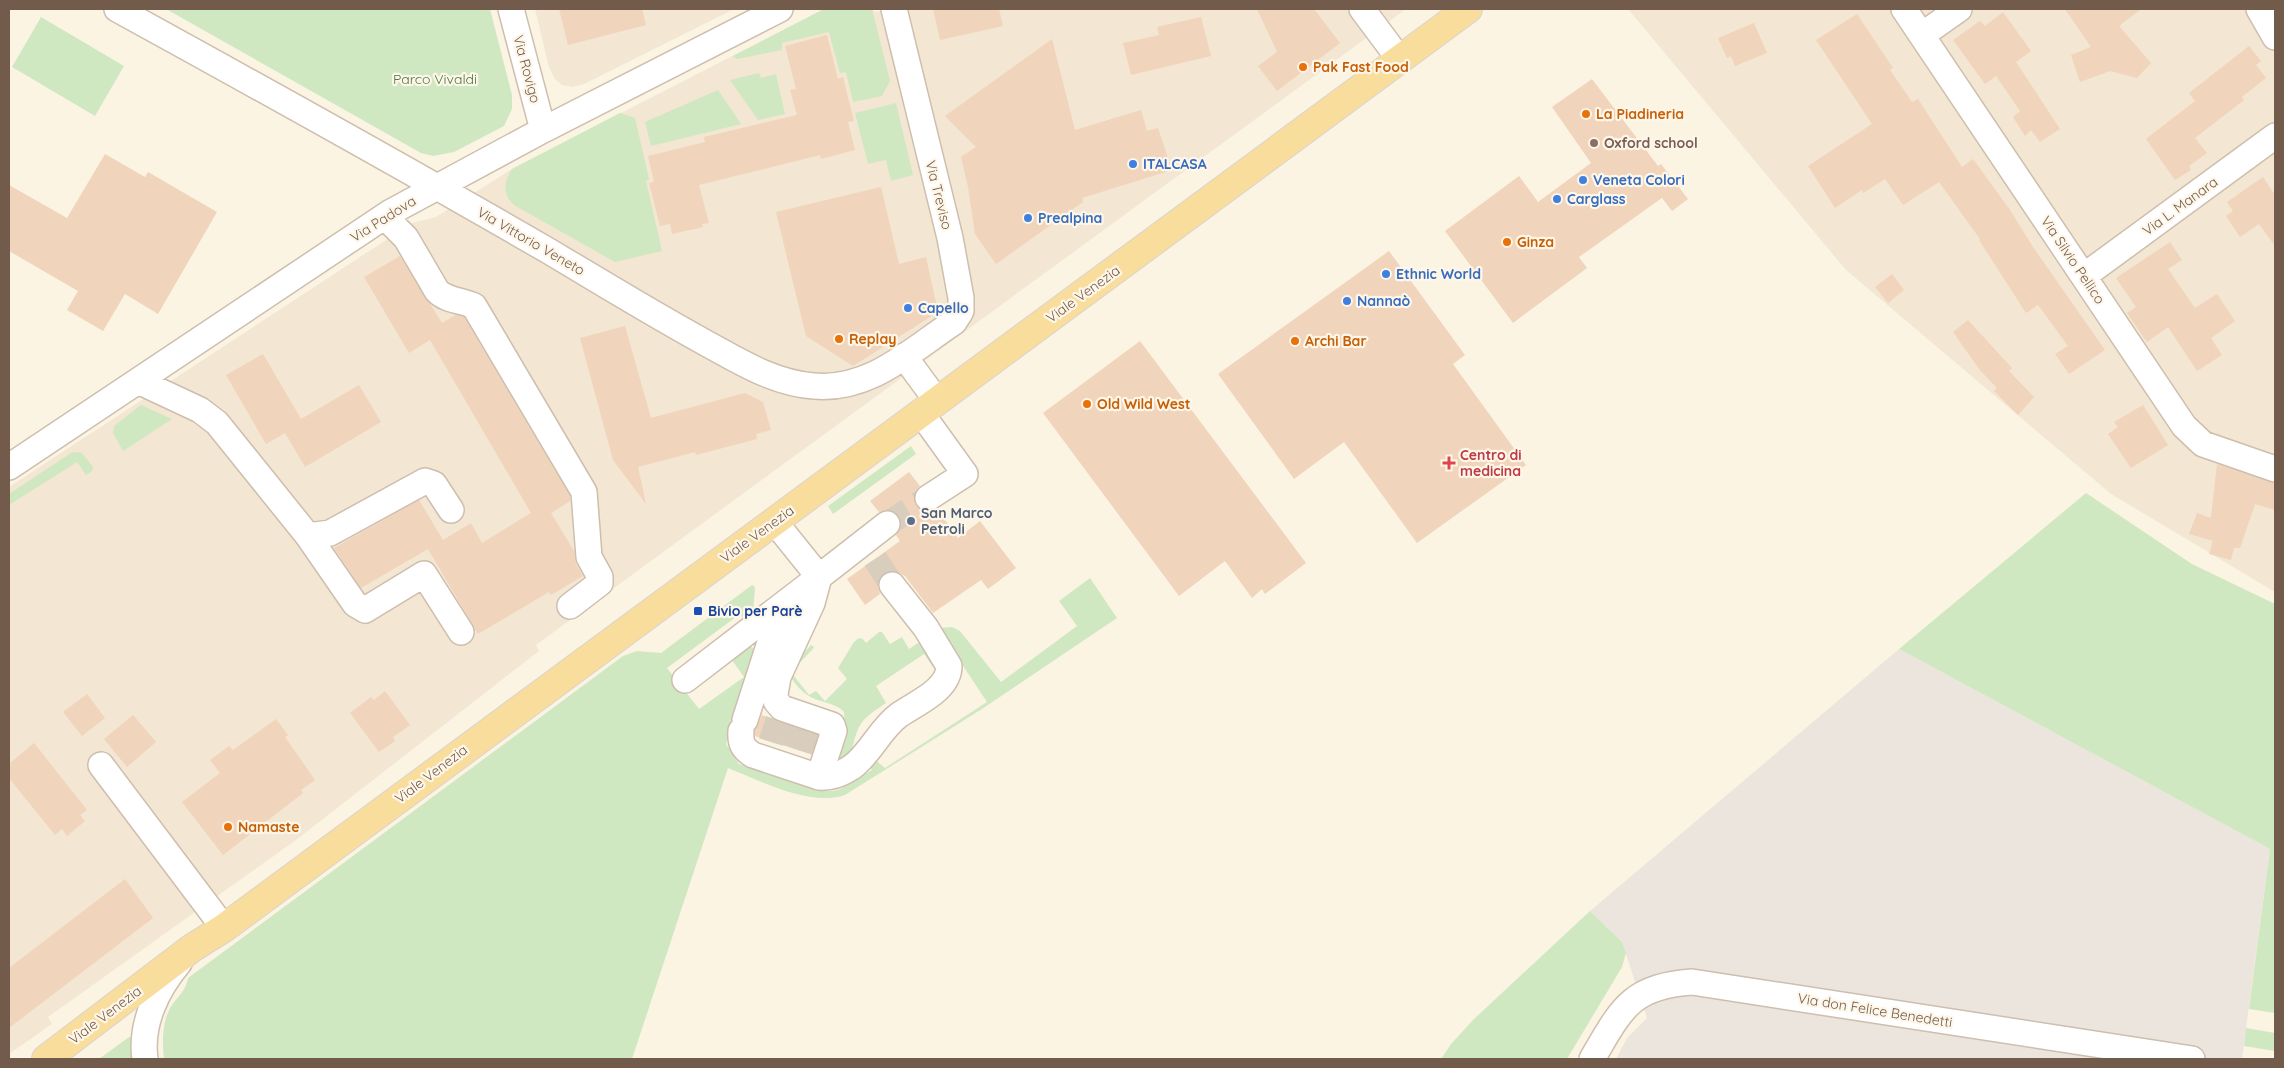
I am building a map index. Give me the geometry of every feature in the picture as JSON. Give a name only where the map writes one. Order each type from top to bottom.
[{"type":"main road","name":"Viale Venezia","points":[[46,1059],[192,948],[224,928],[1400,60],[1458,13]]},
{"type":"street","name":"Via Vittorio Veneto","points":[[117,9],[436,186],[663,319],[761,373],[786,382],[815,386],[840,386],[860,382],[884,371],[904,356]]},
{"type":"street","name":"Via Rovigo","points":[[511,9],[543,130]]},
{"type":"street","name":"Via Padova","points":[[9,467],[385,216],[436,186],[780,9]]},
{"type":"street","name":"Via Treviso","points":[[894,9],[950,238],[961,298],[960,311],[954,322],[904,356]]},
{"type":"street","points":[[1362,9],[1400,60]]},
{"type":"street","name":"Via Silvio Pellico","points":[[1904,9],[2184,426],[2203,444],[2275,469]]},
{"type":"street","points":[[1922,35],[1959,9]]},
{"type":"street","points":[[2259,9],[2275,37]]},
{"type":"street","name":"Via L. Manara","points":[[2084,276],[2275,136]]},
{"type":"street","points":[[385,216],[406,238],[437,291],[443,297],[466,302],[474,306],[584,492],[589,557],[600,577],[600,583],[570,606]]},
{"type":"street","points":[[904,356],[929,407],[966,474],[928,498]]},
{"type":"street","points":[[138,381],[200,410],[217,423],[308,536],[355,604],[365,610],[424,574],[461,632]]},
{"type":"street","points":[[308,536],[330,534],[425,481],[434,484],[451,510]]},
{"type":"street","points":[[774,522],[819,577]]},
{"type":"street","points":[[686,680],[819,577],[869,551],[887,524]]},
{"type":"street","points":[[819,577],[812,603],[775,686],[776,701],[794,741],[829,778],[853,766],[896,717],[941,686],[946,680],[949,666],[926,628],[892,585]]},
{"type":"street","points":[[781,608],[740,740],[746,751],[794,741]]},
{"type":"street","points":[[101,764],[224,928]]},
{"type":"street","points":[[145,1059],[145,1040],[153,1005],[169,975],[192,948]]},
{"type":"street","name":"Via don Felice Benedetti","points":[[1592,1059],[1622,1011],[1634,999],[1650,989],[1669,984],[1692,982],[2192,1059]]},
{"type":"shaded area","points":[[535,9],[734,9],[584,84],[573,87],[562,85],[555,79],[549,67]]},
{"type":"shaded area","points":[[824,9],[872,9],[875,12],[892,9],[1406,9],[536,645],[539,651],[296,840],[48,1017],[52,1024],[9,1054],[9,487],[412,223],[436,217],[512,169]]},
{"type":"shaded area","points":[[1628,9],[2275,9],[2275,592],[2111,494],[1846,270]]},
{"type":"shaded area","points":[[1899,649],[2270,849],[2242,1059],[1616,1059],[1627,1038],[1647,1018],[1622,942],[1590,911]]},
{"type":"green space","name":"Parco Vivaldi","points":[[166,9],[490,9],[512,95],[512,109],[504,126],[454,152],[433,156],[421,153]]},
{"type":"green space","points":[[824,9],[872,9],[890,81],[882,96],[853,102],[846,72],[840,73],[829,32],[782,43],[782,50],[737,59],[733,56]]},
{"type":"green space","points":[[41,17],[124,66],[95,116],[12,67]]},
{"type":"green space","points":[[759,73],[761,78],[776,74],[785,114],[758,120],[730,80]]},
{"type":"green space","points":[[718,90],[741,124],[651,146],[645,122]]},
{"type":"green space","points":[[896,103],[913,175],[891,181],[886,160],[868,164],[855,113]]},
{"type":"green space","points":[[620,113],[635,118],[649,179],[646,181],[662,251],[615,262],[514,205],[507,197],[506,183],[512,169]]},
{"type":"green space","points":[[141,405],[172,419],[123,451],[113,433],[114,426]]},
{"type":"green space","points":[[911,446],[916,454],[833,514],[828,506]]},
{"type":"green space","points":[[71,453],[82,453],[93,467],[92,471],[86,475],[77,462],[9,505],[9,494]]},
{"type":"green space","points":[[2086,493],[2192,564],[2275,604],[2275,1013],[2249,1009],[2270,849],[1899,649]]},
{"type":"green space","points":[[1090,578],[1117,618],[982,709],[845,795],[817,798],[801,795],[728,768],[632,1059],[164,1059],[165,1020],[170,1008],[187,983],[188,978],[623,656],[637,651],[661,653],[752,585],[755,587],[753,614],[745,621],[740,614],[667,668],[699,709],[744,677],[732,660],[749,645],[755,650],[754,661],[726,744],[739,764],[823,790],[832,791],[841,789],[872,770],[868,766],[874,759],[885,768],[987,702],[938,628],[952,627],[960,631],[1001,682],[1077,626],[1059,601]]},
{"type":"green space","points":[[879,632],[882,632],[890,644],[902,637],[909,649],[924,639],[938,668],[935,670],[924,654],[876,686],[886,703],[864,720],[856,733],[851,751],[836,762],[845,729],[844,712],[834,705],[806,694],[795,684],[787,671],[811,645],[814,647],[791,672],[809,695],[816,691],[825,701],[847,679],[838,668],[854,642],[859,638],[863,639],[866,643]]},
{"type":"green space","points":[[1590,911],[1622,942],[1626,953],[1622,967],[1567,1059],[1441,1059],[1451,1044],[1474,1019]]},
{"type":"green space","points":[[2246,1028],[2275,1033],[2275,1051],[2244,1046]]},
{"type":"green space","points":[[129,1037],[134,1038],[135,1059],[99,1059]]},
{"type":"building","points":[[559,9],[642,9],[646,25],[568,45]]},
{"type":"building","points":[[933,9],[999,9],[1003,26],[940,40]]},
{"type":"building","points":[[1257,9],[1314,9],[1340,43],[1277,91],[1258,66],[1277,52]]},
{"type":"building","points":[[2065,9],[2141,9],[2119,26],[2151,63],[2137,78],[2110,71],[2080,82],[2071,55],[2091,47]]},
{"type":"building","points":[[2003,12],[2031,51],[2016,62],[2060,129],[2040,142],[2031,130],[2025,136],[2013,117],[2020,111],[1996,76],[1985,84],[1953,40],[1980,21],[1985,26]]},
{"type":"building","points":[[1857,14],[1893,68],[1890,70],[1912,102],[1918,99],[1962,167],[1973,159],[2105,350],[2069,374],[2055,354],[2068,346],[2038,305],[2026,313],[1980,239],[1939,182],[1903,205],[1885,179],[1863,193],[1862,190],[1835,208],[1808,166],[1872,124],[1816,40]]},
{"type":"building","points":[[1201,17],[1211,56],[1131,75],[1123,43],[1159,35],[1157,27]]},
{"type":"building","points":[[1754,23],[1767,53],[1735,66],[1731,56],[1727,58],[1718,38]]},
{"type":"building","points":[[827,35],[838,79],[843,77],[854,121],[848,122],[855,150],[821,159],[820,155],[699,185],[709,223],[702,224],[703,227],[672,234],[670,224],[660,226],[649,183],[654,182],[648,156],[705,142],[704,137],[797,115],[790,90],[796,89],[785,46]]},
{"type":"building","points":[[1052,39],[1075,130],[1141,110],[1147,131],[1158,128],[1172,170],[1082,198],[1083,202],[996,264],[975,234],[968,187],[961,157],[976,147],[945,116]]},
{"type":"building","points":[[2249,46],[2261,61],[2256,65],[2266,78],[2242,97],[2244,100],[2195,138],[2207,153],[2189,166],[2191,170],[2175,180],[2146,139],[2195,101],[2189,93]]},
{"type":"building","points":[[1592,79],[1658,166],[1661,164],[1688,199],[1672,211],[1662,198],[1579,257],[1587,268],[1513,323],[1445,231],[1519,176],[1538,202],[1591,163],[1552,107]]},
{"type":"building","points":[[105,154],[145,177],[148,172],[217,212],[158,314],[125,294],[103,331],[67,310],[78,291],[9,251],[9,185],[67,218]]},
{"type":"building","points":[[2263,177],[2275,195],[2275,246],[2259,224],[2240,237],[2226,216],[2233,211],[2227,202]]},
{"type":"building","points":[[881,187],[899,264],[926,257],[938,312],[853,366],[806,336],[776,212]]},
{"type":"building","points":[[2170,242],[2182,260],[2168,269],[2195,308],[2217,294],[2235,321],[2211,338],[2222,355],[2197,371],[2168,327],[2147,342],[2127,313],[2136,307],[2116,278]]},
{"type":"building","points":[[1389,251],[1465,355],[1453,364],[1526,465],[1417,543],[1344,442],[1294,479],[1218,374]]},
{"type":"building","points":[[400,256],[442,323],[456,315],[464,317],[570,496],[570,501],[551,513],[574,551],[576,564],[583,576],[551,595],[549,592],[478,634],[428,549],[361,588],[334,548],[419,500],[443,540],[471,523],[482,543],[531,513],[430,340],[409,353],[364,277]]},
{"type":"building","points":[[1892,274],[1904,290],[1888,303],[1875,287]]},
{"type":"building","points":[[1968,320],[2012,368],[2009,371],[2034,397],[2018,415],[1994,391],[1997,388],[1979,369],[1953,332]]},
{"type":"building","points":[[625,326],[651,418],[745,393],[763,402],[771,430],[756,434],[757,439],[696,455],[695,452],[638,467],[646,504],[613,460],[580,338]]},
{"type":"building","points":[[1140,341],[1306,563],[1265,594],[1262,589],[1252,598],[1225,561],[1179,596],[1043,413]]},
{"type":"building","points":[[263,354],[301,419],[359,385],[381,422],[305,467],[285,433],[266,444],[226,375]]},
{"type":"building","points":[[2143,405],[2168,445],[2131,468],[2108,434],[2118,427],[2114,422]]},
{"type":"building","points":[[2217,464],[2275,483],[2275,510],[2255,504],[2240,548],[2234,548],[2231,560],[2209,554],[2213,541],[2189,534],[2197,513],[2211,518]]},
{"type":"building","points":[[909,472],[920,486],[915,491],[914,498],[916,505],[921,511],[929,512],[937,509],[958,538],[980,521],[1016,568],[988,589],[981,580],[933,613],[905,576],[889,571],[879,579],[878,587],[880,594],[865,605],[847,579],[900,541],[896,535],[900,530],[901,522],[899,516],[893,511],[879,512],[870,501]]},
{"type":"building","points":[[385,691],[410,725],[393,737],[395,741],[379,752],[350,713],[371,697],[374,700]]},
{"type":"building","points":[[87,694],[105,718],[82,736],[63,712]]},
{"type":"building","points":[[133,715],[156,742],[127,767],[104,739]]},
{"type":"building","points":[[762,715],[818,735],[811,754],[755,736],[755,730]]},
{"type":"building","points":[[276,719],[288,735],[285,737],[315,780],[301,790],[303,793],[223,855],[182,802],[220,773],[210,760],[229,746],[233,750]]},
{"type":"building","points":[[34,743],[87,810],[80,815],[85,821],[67,836],[62,829],[55,835],[9,778],[9,764]]},
{"type":"building","points":[[125,879],[153,918],[9,1028],[9,968]]},
{"type":"tunnel","points":[[887,524],[928,498]]},
{"type":"tunnel","points":[[875,559],[892,585]]},
{"type":"tunnel","points":[[771,742],[778,720]]},
{"type":"tunnel","points":[[789,747],[796,726]]},
{"type":"tunnel","points":[[807,753],[814,732]]},
{"type":"place","name":"Pak Fast Food","points":[[1303,67]]},
{"type":"place","name":"La Piadineria","points":[[1586,114]]},
{"type":"place","name":"Oxford school","points":[[1594,143]]},
{"type":"place","name":"ITALCASA","points":[[1133,164]]},
{"type":"place","name":"Veneta Colori","points":[[1583,180]]},
{"type":"place","name":"Carglass","points":[[1557,199]]},
{"type":"place","name":"Prealpina","points":[[1028,218]]},
{"type":"place","name":"Ginza","points":[[1507,242]]},
{"type":"place","name":"Ethnic World","points":[[1386,274]]},
{"type":"place","name":"Nannaò","points":[[1347,301]]},
{"type":"place","name":"Capello","points":[[908,308]]},
{"type":"place","name":"Replay","points":[[839,339]]},
{"type":"place","name":"Archi Bar","points":[[1295,341]]},
{"type":"place","name":"Old Wild West","points":[[1087,404]]},
{"type":"place","name":"Centro di medicina","points":[[1449,463]]},
{"type":"place","name":"San Marco Petroli","points":[[911,521]]},
{"type":"place","name":"Bivio per Parè","points":[[698,611]]},
{"type":"place","name":"Namaste","points":[[228,827]]}]
